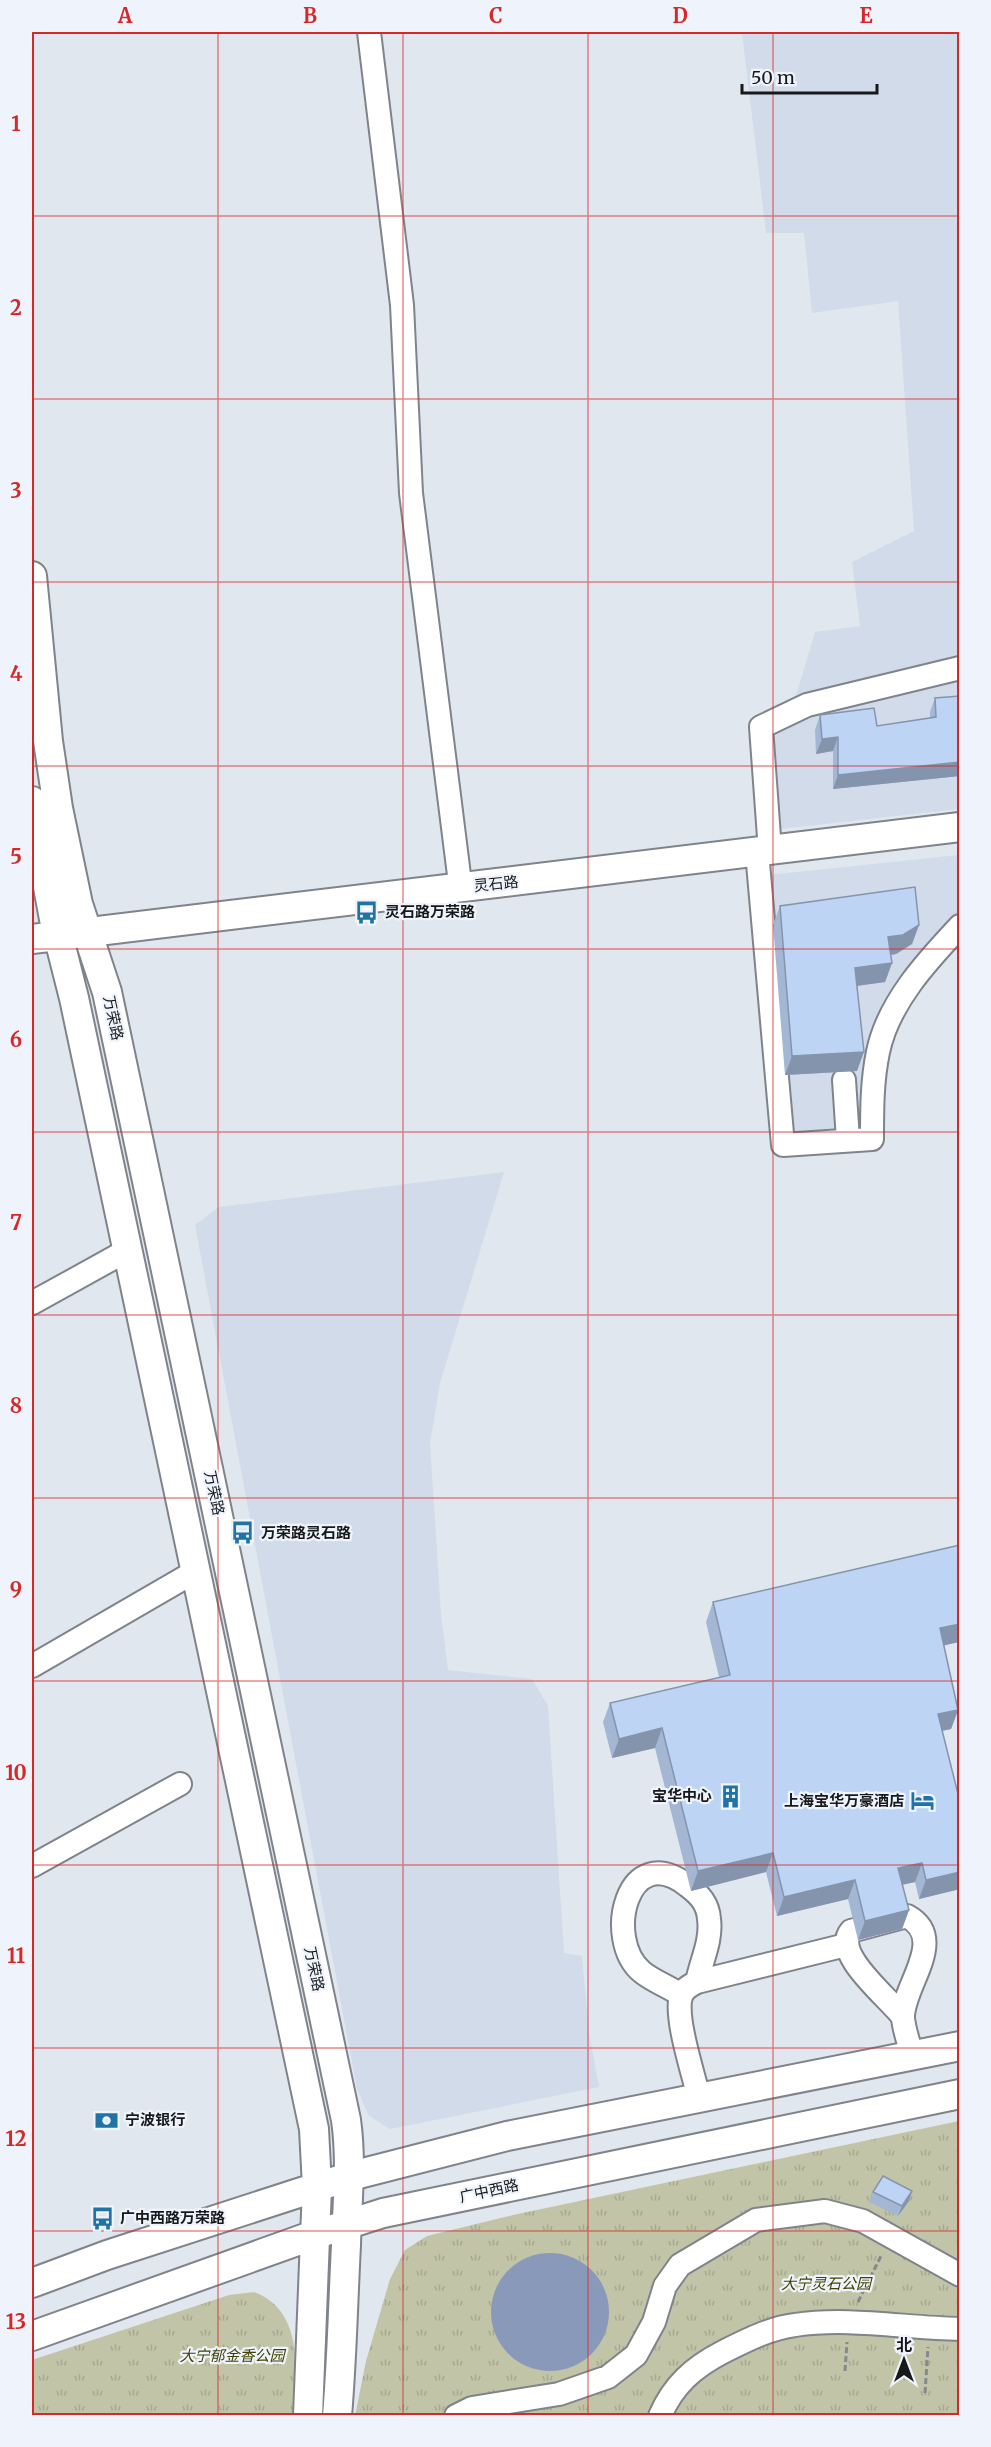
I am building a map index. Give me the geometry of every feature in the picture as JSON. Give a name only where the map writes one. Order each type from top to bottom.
[{"type":"main road","name":"万荣路","points":[[32,576],[51,763],[71,878],[107,992],[346,2120],[351,2176],[346,2224],[343,2360],[337,2415]]},
{"type":"main road","points":[[32,801],[44,929],[74,998],[314,2129],[318,2187],[314,2235],[308,2415]]},
{"type":"main road","name":"灵石路","points":[[44,929],[763,845],[960,814]]},
{"type":"main road","name":"灵石路","points":[[86,924],[459,875],[960,827]]},
{"type":"main road","points":[[32,2283],[107,2255],[351,2176],[507,2136],[960,2046]]},
{"type":"main road","name":"广中西路","points":[[32,2336],[314,2235],[383,2213],[960,2094]]},
{"type":"street","points":[[369,32],[402,305],[411,493],[459,875]]},
{"type":"street","points":[[960,668],[807,705],[761,727],[763,845],[783,1145],[872,1138],[872,1090],[878,1049],[894,1013],[913,980],[960,926]]},
{"type":"street","points":[[844,1080],[848,1140]]},
{"type":"street","points":[[32,1303],[128,1250]]},
{"type":"street","points":[[32,1666],[196,1571]]},
{"type":"street","points":[[32,1866],[180,1784]]},
{"type":"street","points":[[699,2098],[681,2017],[689,1988],[708,1938],[707,1907],[699,1894],[683,1882],[668,1875],[648,1874],[633,1884],[625,1906],[624,1930],[628,1955],[642,1972],[689,1988],[846,1945]]},
{"type":"street","points":[[903,2017],[923,1955],[924,1935],[918,1922],[907,1916],[851,1931],[846,1937],[846,1945],[857,1966],[891,2000],[903,2017],[912,2055]]},
{"type":"street","points":[[456,2415],[472,2408],[559,2394],[608,2377],[636,2355],[654,2322],[664,2286],[680,2265],[756,2220],[825,2211],[854,2219],[891,2236],[958,2276]]},
{"type":"street","points":[[660,2415],[667,2398],[689,2373],[751,2338],[794,2325],[836,2322],[960,2329]]},
{"type":"path","points":[[925,2393],[930,2328]]},
{"type":"shaded area","points":[[742,32],[959,32],[959,809],[762,831],[753,722],[795,699],[815,632],[860,626],[852,562],[914,531],[898,301],[812,313],[804,233],[766,233]]},
{"type":"shaded area","points":[[959,855],[959,936],[913,990],[884,1049],[876,1143],[787,1149],[768,875]]},
{"type":"shaded area","points":[[504,1172],[440,1383],[430,1443],[441,1615],[448,1670],[532,1679],[548,1706],[564,1953],[582,1956],[589,2033],[599,2087],[390,2129],[369,2116],[357,2089],[195,1225],[219,1207]]},
{"type":"green space","name":"大宁灵石公园","points":[[959,2121],[959,2415],[355,2416],[366,2361],[390,2279],[405,2250],[427,2236],[513,2215]]},
{"type":"green space","name":"大宁郁金香公园","points":[[254,2292],[270,2301],[282,2313],[289,2327],[296,2362],[296,2415],[32,2415],[32,2360],[229,2295]]},
{"type":"water","points":[[550,2253],[573,2258],[592,2270],[604,2289],[609,2312],[604,2335],[592,2354],[573,2366],[550,2371],[527,2366],[508,2354],[496,2335],[491,2312],[496,2289],[508,2270],[527,2258]]},
{"type":"building","points":[[960,696],[960,762],[838,775],[838,737],[822,739],[820,715],[874,708],[877,726],[936,717],[935,698]]},
{"type":"building","points":[[915,887],[919,925],[903,935],[888,937],[892,963],[855,968],[864,1052],[792,1056],[780,906]]},
{"type":"building","points":[[960,1545],[960,1624],[940,1628],[958,1710],[938,1714],[960,1802],[960,1872],[926,1880],[922,1863],[898,1868],[909,1910],[865,1921],[855,1880],[784,1897],[773,1853],[698,1871],[662,1728],[619,1739],[610,1703],[730,1675],[713,1602]]},
{"type":"building","points":[[883,2176],[912,2191],[902,2206],[873,2192]]},
{"type":"place","name":"灵石路万荣路","points":[[367,912]]},
{"type":"place","name":"万荣路灵石路","points":[[243,1533]]},
{"type":"place","name":"宝华中心","points":[[730,1796]]},
{"type":"place","name":"上海宝华万豪酒店","points":[[922,1801]]},
{"type":"place","name":"宁波银行","points":[[107,2120]]},
{"type":"place","name":"广中西路万荣路","points":[[102,2218]]}]
